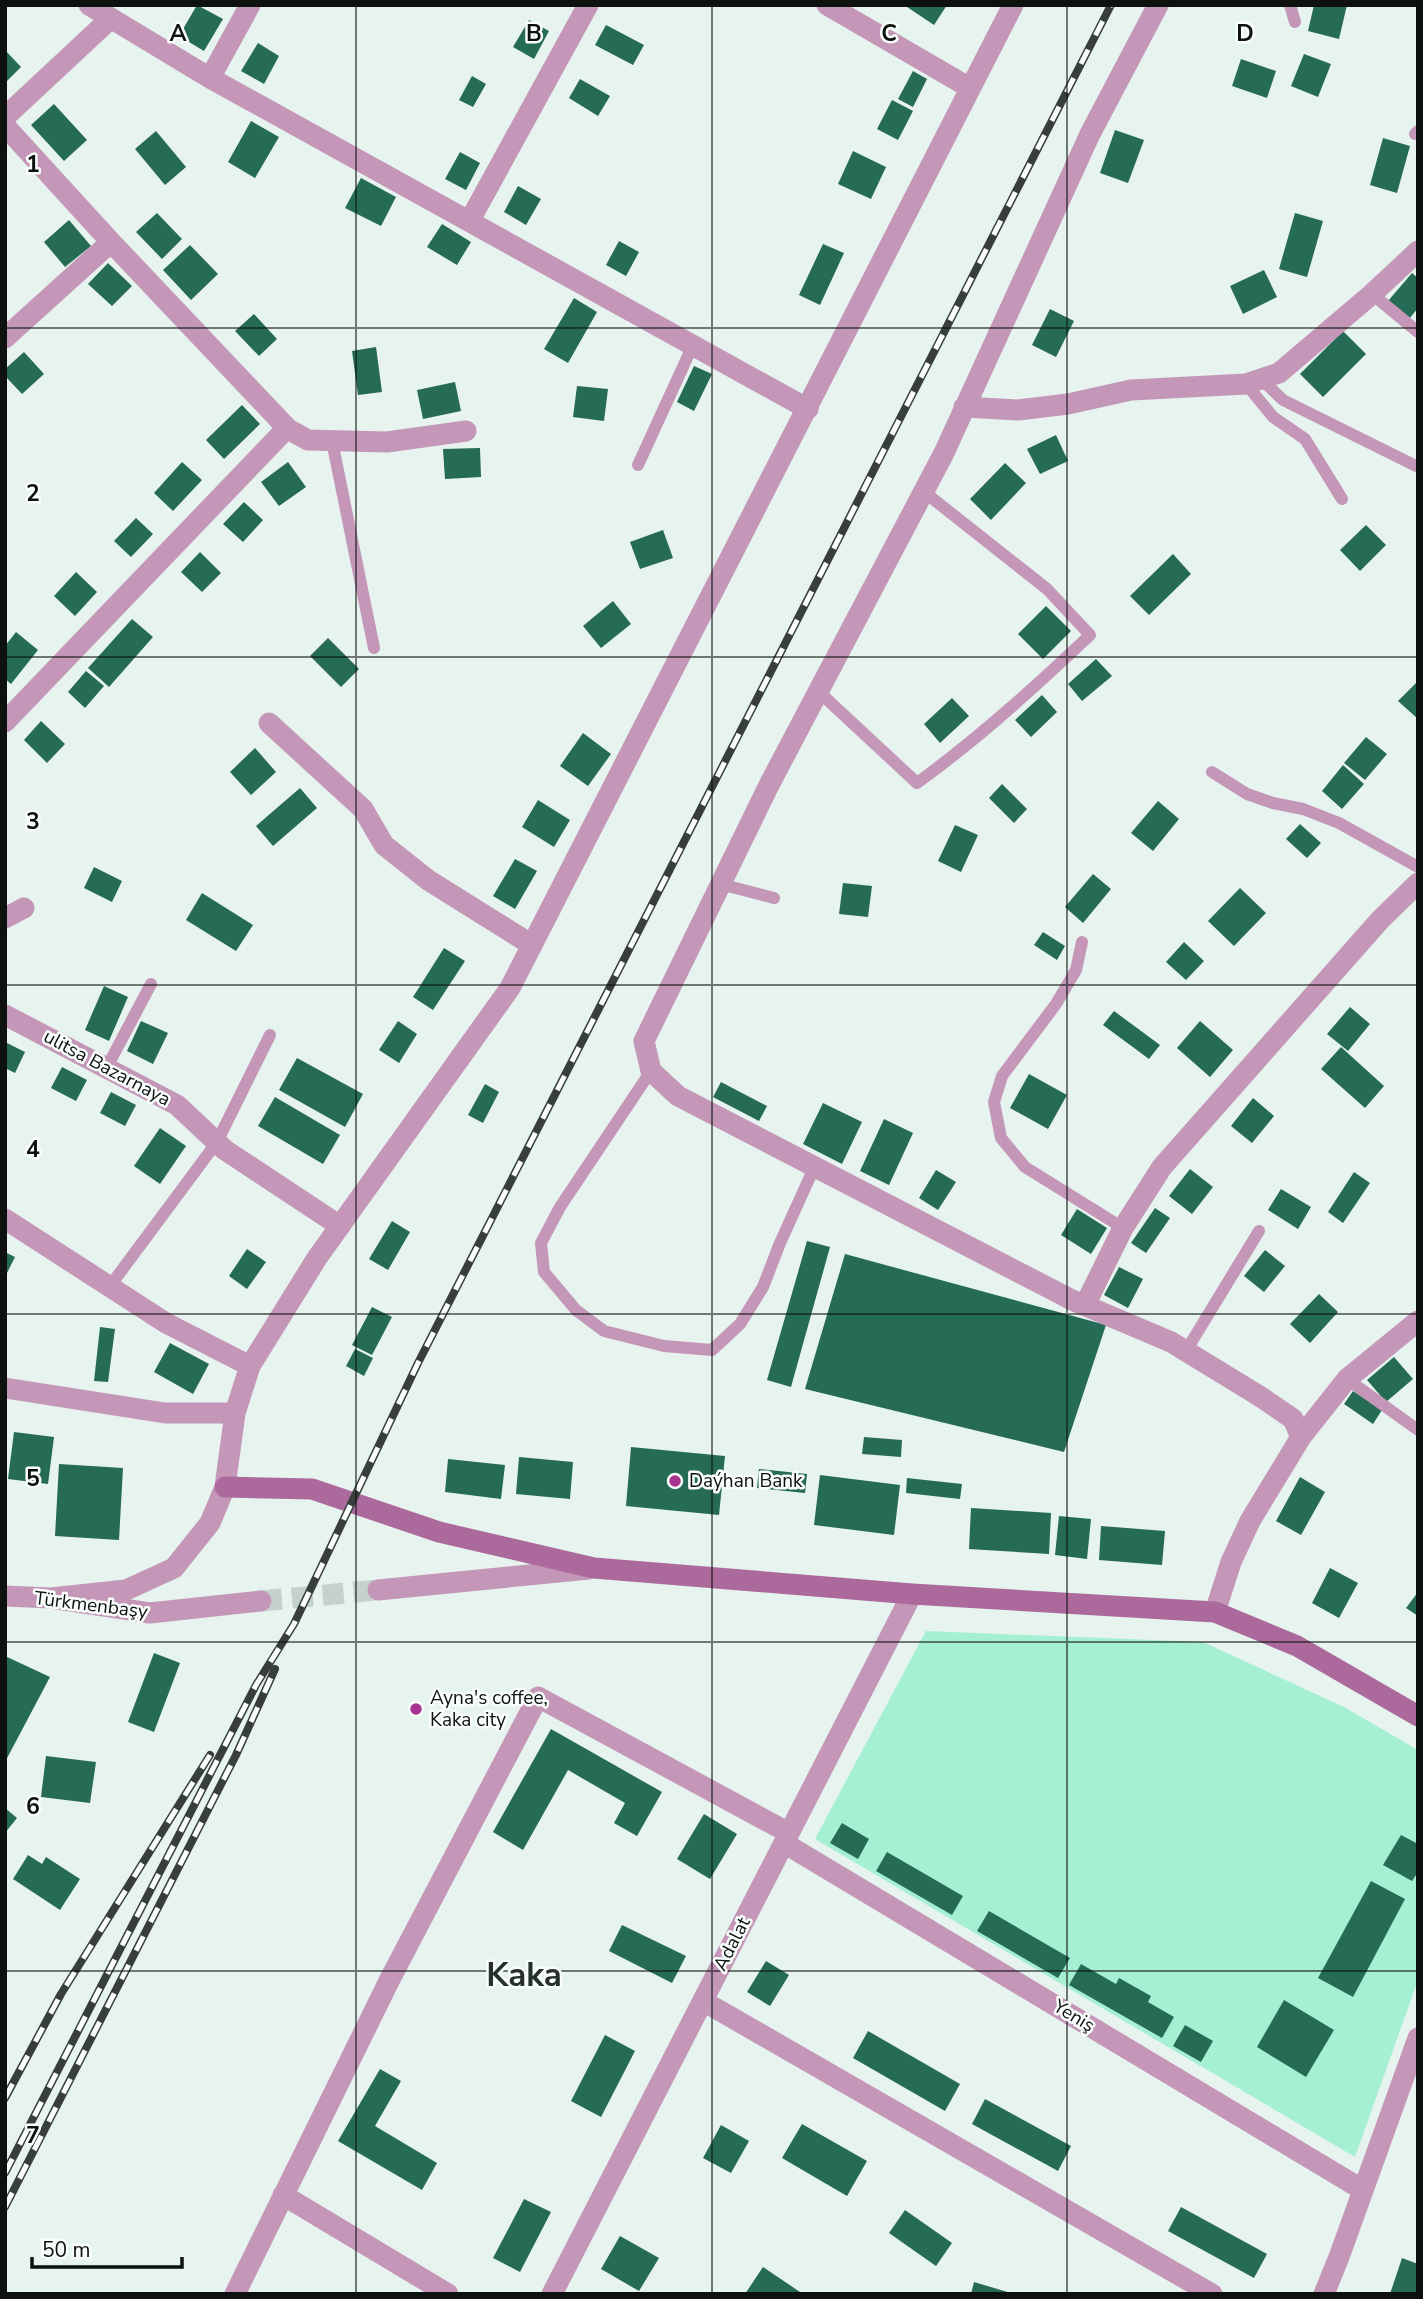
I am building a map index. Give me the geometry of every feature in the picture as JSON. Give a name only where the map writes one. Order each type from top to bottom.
[{"type":"main road","points":[[225,1487],[312,1489],[439,1532],[594,1569],[912,1594],[1214,1612],[1297,1646],[1418,1716]]},
{"type":"street","points":[[89,5],[210,78],[808,409]]},
{"type":"street","points":[[210,78],[250,5]]},
{"type":"street","points":[[470,220],[588,5]]},
{"type":"street","points":[[827,5],[970,88]]},
{"type":"street","points":[[51,1598],[126,1590],[174,1568],[210,1523],[225,1487],[235,1413],[250,1366],[317,1258],[510,988],[1013,5]]},
{"type":"street","points":[[1158,5],[1090,134],[923,491],[769,785],[644,1041],[651,1071],[678,1096],[1085,1306],[1171,1342],[1293,1419],[1301,1437]]},
{"type":"street","points":[[5,117],[110,19]]},
{"type":"street","points":[[5,126],[288,428],[308,440],[332,441],[387,442],[466,432]]},
{"type":"street","points":[[5,338],[111,242]]},
{"type":"street","points":[[964,407],[1018,410],[1068,404],[1131,390],[1253,382],[1279,373],[1418,251]]},
{"type":"street","points":[[5,722],[288,428]]},
{"type":"street","points":[[269,723],[363,809],[384,845],[428,880],[532,945]]},
{"type":"street","points":[[1085,1306],[1123,1228],[1162,1167],[1380,920],[1418,883]]},
{"type":"street","name":"ulitsa Bazarnaya","points":[[5,1015],[177,1105],[225,1150],[340,1226]]},
{"type":"street","points":[[5,1219],[166,1323],[250,1366]]},
{"type":"street","points":[[1214,1612],[1231,1562],[1250,1521],[1301,1437],[1347,1379],[1418,1321]]},
{"type":"street","points":[[5,1388],[165,1413],[235,1413]]},
{"type":"street","points":[[378,1590],[594,1569]]},
{"type":"street","name":"Adalat","points":[[552,2294],[912,1594]]},
{"type":"street","name":"Türkmenbaşy","points":[[5,1596],[51,1598],[150,1613],[261,1601]]},
{"type":"street","name":"Yeniş","points":[[283,2195],[390,1979],[538,1697],[786,1838],[1363,2190]]},
{"type":"street","points":[[703,2001],[1212,2294]]},
{"type":"street","points":[[1324,2294],[1418,2038]]},
{"type":"street","points":[[235,2294],[283,2195],[448,2294]]},
{"type":"lane","points":[[1290,5],[1296,22]]},
{"type":"lane","points":[[1372,294],[1418,332]]},
{"type":"lane","points":[[638,465],[693,345]]},
{"type":"lane","points":[[1253,382],[1283,400],[1416,466]]},
{"type":"lane","points":[[1253,382],[1273,417],[1305,439],[1342,499]]},
{"type":"lane","points":[[332,441],[374,648]]},
{"type":"lane","points":[[818,691],[917,783],[1016,704],[1090,635],[1047,589],[923,491]]},
{"type":"lane","points":[[1212,772],[1247,794],[1303,809],[1339,823],[1418,867]]},
{"type":"lane","points":[[720,884],[774,898]]},
{"type":"lane","points":[[1082,942],[1076,970],[1056,1004],[1002,1076],[994,1102],[1001,1138],[1025,1167],[1123,1228]]},
{"type":"lane","points":[[107,1067],[151,984]]},
{"type":"lane","points":[[110,1286],[217,1142],[270,1035]]},
{"type":"lane","points":[[651,1071],[598,1146],[541,1243],[544,1272],[576,1310],[604,1331],[664,1346],[712,1350],[740,1324],[763,1287],[814,1168]]},
{"type":"lane","points":[[1186,1351],[1259,1231]]},
{"type":"lane","points":[[1347,1379],[1418,1430]]},
{"type":"green space","points":[[926,1631],[1203,1642],[1344,1707],[1418,1750],[1418,1980],[1355,2157],[815,1839]]},
{"type":"building","points":[[197,5],[223,19],[204,51],[179,36]]},
{"type":"building","points":[[904,5],[947,5],[934,25]]},
{"type":"building","points":[[1314,5],[1347,5],[1339,39],[1308,31]]},
{"type":"building","points":[[529,20],[549,31],[534,59],[513,47]]},
{"type":"building","points":[[606,25],[644,45],[633,65],[595,45]]},
{"type":"building","points":[[258,43],[279,56],[264,84],[241,71]]},
{"type":"building","points":[[5,50],[21,67],[5,83]]},
{"type":"building","points":[[1304,54],[1331,64],[1318,97],[1291,86]]},
{"type":"building","points":[[1241,59],[1276,71],[1267,98],[1232,86]]},
{"type":"building","points":[[913,71],[927,79],[913,107],[898,99]]},
{"type":"building","points":[[472,76],[486,84],[473,107],[459,100]]},
{"type":"building","points":[[580,79],[610,96],[598,116],[569,98]]},
{"type":"building","points":[[892,100],[913,111],[898,140],[877,129]]},
{"type":"building","points":[[54,104],[87,140],[64,161],[31,125]]},
{"type":"building","points":[[251,121],[279,137],[255,178],[228,162]]},
{"type":"building","points":[[1115,130],[1144,140],[1128,183],[1100,173]]},
{"type":"building","points":[[156,131],[186,167],[165,185],[135,149]]},
{"type":"building","points":[[1383,138],[1410,146],[1397,193],[1370,185]]},
{"type":"building","points":[[853,151],[886,167],[871,199],[838,184]]},
{"type":"building","points":[[460,152],[480,163],[466,190],[445,179]]},
{"type":"building","points":[[361,178],[396,197],[381,226],[345,208]]},
{"type":"building","points":[[518,186],[541,199],[526,225],[504,212]]},
{"type":"building","points":[[157,213],[182,239],[162,259],[136,232]]},
{"type":"building","points":[[1295,213],[1323,221],[1307,277],[1279,269]]},
{"type":"building","points":[[69,220],[91,246],[65,267],[44,242]]},
{"type":"building","points":[[442,224],[471,242],[457,265],[427,247]]},
{"type":"building","points":[[619,241],[639,252],[626,276],[606,265]]},
{"type":"building","points":[[823,244],[844,253],[820,305],[799,295]]},
{"type":"building","points":[[190,245],[218,274],[191,300],[163,270]]},
{"type":"building","points":[[108,263],[132,286],[112,306],[88,284]]},
{"type":"building","points":[[1264,270],[1277,297],[1243,314],[1230,286]]},
{"type":"building","points":[[1412,273],[1418,278],[1418,308],[1409,319],[1388,301]]},
{"type":"building","points":[[574,298],[597,312],[568,363],[544,349]]},
{"type":"building","points":[[1050,309],[1074,321],[1056,357],[1032,345]]},
{"type":"building","points":[[254,314],[277,339],[259,356],[235,331]]},
{"type":"building","points":[[1343,331],[1366,354],[1323,397],[1300,374]]},
{"type":"building","points":[[376,347],[382,392],[358,395],[352,351]]},
{"type":"building","points":[[24,352],[44,374],[22,394],[5,376],[5,369]]},
{"type":"building","points":[[694,366],[712,374],[694,411],[677,402]]},
{"type":"building","points":[[455,382],[461,411],[423,419],[417,390]]},
{"type":"building","points":[[577,386],[608,389],[604,421],[573,417]]},
{"type":"building","points":[[242,405],[260,424],[224,459],[206,440]]},
{"type":"building","points":[[1056,435],[1068,461],[1040,474],[1027,449]]},
{"type":"building","points":[[480,448],[481,477],[445,479],[443,449]]},
{"type":"building","points":[[182,462],[202,480],[173,511],[154,493]]},
{"type":"building","points":[[288,462],[306,487],[279,506],[261,482]]},
{"type":"building","points":[[1005,463],[1026,483],[991,520],[970,499]]},
{"type":"building","points":[[244,502],[263,520],[243,542],[223,524]]},
{"type":"building","points":[[136,518],[153,534],[131,557],[114,541]]},
{"type":"building","points":[[1366,525],[1386,545],[1360,571],[1340,550]]},
{"type":"building","points":[[663,530],[673,558],[640,569],[630,542]]},
{"type":"building","points":[[200,552],[221,573],[202,592],[181,572]]},
{"type":"building","points":[[1173,554],[1191,574],[1149,615],[1130,596]]},
{"type":"building","points":[[76,572],[97,592],[75,616],[54,596]]},
{"type":"building","points":[[613,601],[631,624],[601,648],[583,626]]},
{"type":"building","points":[[1046,606],[1071,631],[1043,659],[1018,634]]},
{"type":"building","points":[[132,619],[153,637],[109,687],[88,668]]},
{"type":"building","points":[[16,632],[38,650],[11,684],[5,679],[5,646]]},
{"type":"building","points":[[328,638],[359,669],[341,687],[310,656]]},
{"type":"building","points":[[1096,659],[1112,676],[1082,701],[1068,684]]},
{"type":"building","points":[[86,671],[104,686],[85,708],[68,692]]},
{"type":"building","points":[[1418,681],[1418,719],[1398,701]]},
{"type":"building","points":[[1042,695],[1057,712],[1031,737],[1015,720]]},
{"type":"building","points":[[952,698],[969,716],[940,743],[924,724]]},
{"type":"building","points":[[41,721],[65,744],[47,763],[24,740]]},
{"type":"building","points":[[583,733],[611,754],[588,786],[560,766]]},
{"type":"building","points":[[1366,737],[1387,754],[1365,780],[1344,763]]},
{"type":"building","points":[[255,748],[276,772],[251,795],[230,772]]},
{"type":"building","points":[[1343,765],[1364,784],[1342,809],[1322,791]]},
{"type":"building","points":[[1002,784],[1027,809],[1014,823],[989,798]]},
{"type":"building","points":[[300,788],[317,808],[273,846],[256,826]]},
{"type":"building","points":[[538,800],[570,820],[554,847],[522,827]]},
{"type":"building","points":[[1158,801],[1179,819],[1153,851],[1131,833]]},
{"type":"building","points":[[1300,824],[1321,843],[1307,858],[1286,839]]},
{"type":"building","points":[[955,825],[978,835],[961,872],[938,861]]},
{"type":"building","points":[[515,859],[537,871],[515,909],[493,896]]},
{"type":"building","points":[[94,867],[122,881],[112,902],[84,888]]},
{"type":"building","points":[[1093,874],[1111,889],[1083,923],[1065,907]]},
{"type":"building","points":[[843,883],[872,886],[868,917],[839,914]]},
{"type":"building","points":[[1240,888],[1266,913],[1234,946],[1208,921]]},
{"type":"building","points":[[202,893],[253,925],[236,951],[186,920]]},
{"type":"building","points":[[1043,932],[1065,946],[1057,960],[1034,945]]},
{"type":"building","points":[[1184,942],[1204,961],[1186,980],[1166,962]]},
{"type":"building","points":[[444,948],[465,961],[433,1010],[413,997]]},
{"type":"building","points":[[104,986],[128,997],[109,1041],[85,1030]]},
{"type":"building","points":[[1350,1007],[1370,1024],[1348,1051],[1327,1034]]},
{"type":"building","points":[[1114,1011],[1160,1045],[1149,1059],[1103,1025]]},
{"type":"building","points":[[141,1021],[168,1033],[153,1064],[127,1051]]},
{"type":"building","points":[[398,1021],[417,1034],[399,1063],[379,1050]]},
{"type":"building","points":[[1200,1021],[1233,1050],[1210,1077],[1177,1048]]},
{"type":"building","points":[[5,1042],[25,1052],[15,1073],[5,1068]]},
{"type":"building","points":[[1341,1047],[1384,1086],[1365,1108],[1321,1069]]},
{"type":"building","points":[[297,1058],[363,1094],[345,1127],[279,1090]]},
{"type":"building","points":[[62,1067],[87,1080],[76,1101],[51,1088]]},
{"type":"building","points":[[1029,1074],[1067,1095],[1048,1129],[1010,1108]]},
{"type":"building","points":[[721,1082],[767,1106],[759,1121],[713,1097]]},
{"type":"building","points":[[485,1084],[499,1092],[483,1123],[468,1115]]},
{"type":"building","points":[[111,1092],[136,1105],[125,1126],[100,1113]]},
{"type":"building","points":[[275,1097],[340,1135],[323,1164],[258,1126]]},
{"type":"building","points":[[1253,1098],[1274,1116],[1252,1143],[1231,1126]]},
{"type":"building","points":[[823,1103],[862,1122],[842,1164],[803,1144]]},
{"type":"building","points":[[884,1119],[913,1133],[889,1185],[860,1171]]},
{"type":"building","points":[[160,1128],[186,1146],[160,1184],[134,1166]]},
{"type":"building","points":[[1190,1169],[1213,1187],[1192,1214],[1169,1196]]},
{"type":"building","points":[[936,1170],[956,1182],[938,1210],[919,1198]]},
{"type":"building","points":[[1354,1172],[1370,1183],[1343,1223],[1328,1212]]},
{"type":"building","points":[[1281,1189],[1311,1207],[1298,1229],[1268,1210]]},
{"type":"building","points":[[1155,1208],[1170,1218],[1146,1253],[1131,1243]]},
{"type":"building","points":[[1077,1209],[1107,1228],[1091,1254],[1061,1235]]},
{"type":"building","points":[[392,1221],[410,1232],[388,1270],[369,1259]]},
{"type":"building","points":[[807,1241],[830,1247],[791,1387],[767,1380]]},
{"type":"building","points":[[247,1249],[266,1262],[247,1289],[229,1276]]},
{"type":"building","points":[[1265,1250],[1285,1266],[1264,1292],[1244,1276]]},
{"type":"building","points":[[5,1252],[15,1257],[5,1277]]},
{"type":"building","points":[[845,1254],[1106,1325],[1064,1452],[805,1389]]},
{"type":"building","points":[[1119,1267],[1143,1279],[1128,1308],[1104,1295]]},
{"type":"building","points":[[1319,1294],[1338,1312],[1310,1343],[1290,1324]]},
{"type":"building","points":[[372,1307],[392,1317],[372,1355],[352,1345]]},
{"type":"building","points":[[100,1327],[115,1329],[108,1382],[94,1381]]},
{"type":"building","points":[[170,1343],[209,1364],[193,1394],[154,1372]]},
{"type":"building","points":[[355,1349],[373,1358],[364,1376],[346,1366]]},
{"type":"building","points":[[1394,1357],[1413,1379],[1386,1402],[1367,1380]]},
{"type":"building","points":[[1353,1391],[1382,1410],[1373,1424],[1344,1404]]},
{"type":"building","points":[[14,1432],[54,1437],[48,1484],[8,1479]]},
{"type":"building","points":[[864,1437],[902,1440],[901,1457],[862,1454]]},
{"type":"building","name":"Daýhan Bank","points":[[631,1447],[725,1456],[719,1515],[626,1506]]},
{"type":"building","points":[[519,1457],[573,1462],[570,1499],[516,1494]]},
{"type":"building","points":[[448,1459],[505,1465],[501,1499],[445,1492]]},
{"type":"building","points":[[59,1464],[123,1468],[119,1540],[55,1536]]},
{"type":"building","points":[[759,1469],[807,1474],[805,1493],[757,1488]]},
{"type":"building","points":[[820,1475],[900,1485],[894,1535],[814,1525]]},
{"type":"building","points":[[1300,1477],[1325,1492],[1301,1535],[1276,1521]]},
{"type":"building","points":[[907,1478],[962,1484],[960,1499],[906,1493]]},
{"type":"building","points":[[971,1508],[1051,1513],[1049,1554],[969,1549]]},
{"type":"building","points":[[1059,1516],[1091,1519],[1087,1559],[1055,1555]]},
{"type":"building","points":[[1101,1526],[1165,1531],[1162,1565],[1099,1560]]},
{"type":"building","points":[[1330,1568],[1358,1583],[1339,1618],[1312,1603]]},
{"type":"building","points":[[1418,1592],[1418,1616],[1406,1608]]},
{"type":"building","points":[[154,1653],[180,1663],[154,1732],[128,1722]]},
{"type":"building","points":[[5,1656],[50,1677],[5,1762]]},
{"type":"building","points":[[551,1729],[662,1792],[637,1836],[614,1823],[625,1803],[568,1770],[523,1850],[493,1832]]},
{"type":"building","points":[[46,1756],[96,1762],[90,1803],[41,1797]]},
{"type":"building","points":[[5,1808],[17,1818],[5,1833]]},
{"type":"building","points":[[704,1814],[737,1834],[710,1879],[677,1859]]},
{"type":"building","points":[[842,1823],[869,1839],[858,1859],[830,1843]]},
{"type":"building","points":[[1401,1835],[1418,1844],[1418,1872],[1412,1881],[1383,1865]]},
{"type":"building","points":[[887,1852],[963,1896],[952,1915],[876,1871]]},
{"type":"building","points":[[28,1855],[42,1864],[46,1857],[80,1879],[60,1910],[13,1879]]},
{"type":"building","points":[[1371,1881],[1405,1899],[1353,1997],[1318,1978]]},
{"type":"building","points":[[989,1911],[1070,1958],[1058,1978],[977,1931]]},
{"type":"building","points":[[622,1925],[686,1956],[672,1983],[609,1951]]},
{"type":"building","points":[[766,1961],[789,1975],[770,2006],[747,1992]]},
{"type":"building","points":[[1081,1964],[1116,1984],[1119,1978],[1151,1996],[1148,2002],[1174,2017],[1162,2038],[1069,1985]]},
{"type":"building","points":[[1284,2000],[1334,2030],[1306,2077],[1257,2047]]},
{"type":"building","points":[[1185,2025],[1213,2041],[1201,2062],[1173,2046]]},
{"type":"building","points":[[868,2031],[960,2084],[945,2111],[853,2058]]},
{"type":"building","points":[[605,2035],[635,2051],[601,2117],[571,2101]]},
{"type":"building","points":[[380,2069],[401,2081],[375,2126],[437,2163],[422,2190],[338,2141]]},
{"type":"building","points":[[985,2099],[1071,2146],[1058,2171],[972,2124]]},
{"type":"building","points":[[802,2124],[867,2161],[847,2196],[782,2158]]},
{"type":"building","points":[[721,2125],[749,2141],[731,2173],[703,2158]]},
{"type":"building","points":[[524,2199],[551,2212],[520,2272],[493,2258]]},
{"type":"building","points":[[1181,2207],[1267,2254],[1254,2278],[1168,2231]]},
{"type":"building","points":[[905,2210],[952,2243],[936,2266],[889,2233]]},
{"type":"building","points":[[620,2236],[659,2258],[639,2291],[601,2269]]},
{"type":"building","points":[[1402,2258],[1418,2264],[1418,2294],[1390,2294]]},
{"type":"building","points":[[763,2267],[803,2294],[745,2294]]},
{"type":"building","points":[[974,2282],[1011,2293],[1011,2294],[971,2294]]},
{"type":"tunnel","points":[[261,1601],[378,1590]]},
{"type":"railway","points":[[5,2173],[256,1685],[294,1624],[418,1363],[1111,5]]},
{"type":"railway","points":[[5,2207],[236,1755],[275,1669]]},
{"type":"railway","points":[[5,2098],[61,1994],[210,1755]]},
{"type":"place","name":"Daýhan Bank","points":[[675,1481]]},
{"type":"place","name":"Ayna's coffee, Kaka city","points":[[416,1709]]},
{"type":"district","name":"Kaka","points":[[524,1975]]}]
